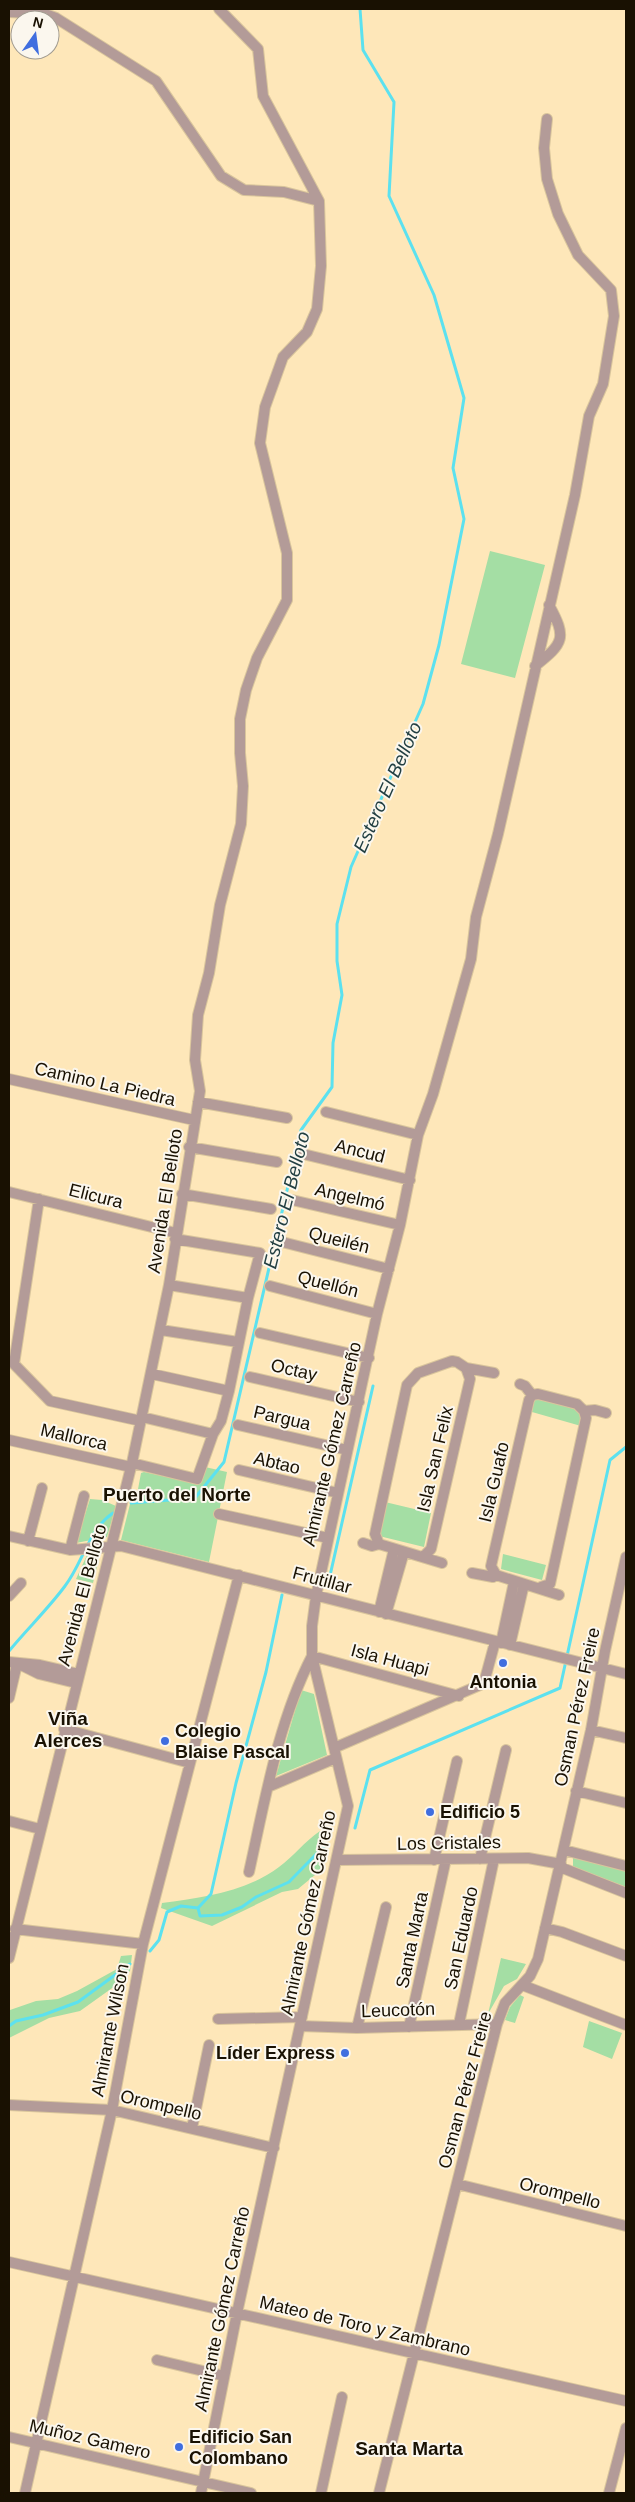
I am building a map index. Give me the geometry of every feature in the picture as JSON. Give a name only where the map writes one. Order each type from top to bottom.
[{"type":"street","points":[[219,9],[258,49],[263,96],[319,201]]},
{"type":"street","points":[[60,21],[156,81],[221,176],[244,190],[284,192],[319,201]]},
{"type":"street","name":"Almirante Gómez Carreño","points":[[201,2493],[237,2313],[338,1860],[348,1806],[312,1656],[312,1626],[316,1596],[377,1314],[410,1180],[418,1135],[433,1094],[471,959],[476,917],[498,834],[575,495],[589,416],[603,384],[614,316],[610,290],[578,255],[558,214],[547,179],[544,148],[547,119]]},
{"type":"street","name":"Avenida El Belloto","points":[[9,1958],[64,1729],[132,1465],[169,1285],[189,1147],[200,1091],[195,1060],[198,1015],[209,973],[220,905],[241,824],[243,786],[240,720],[246,690],[257,658],[288,600],[287,553],[260,443],[265,407],[283,357],[307,332],[317,309],[321,266],[319,201]]},
{"type":"street","points":[[535,666],[554,651],[561,637],[560,625],[549,605]]},
{"type":"street","name":"Camino La Piedra","points":[[9,1079],[194,1120]]},
{"type":"street","points":[[198,1102],[287,1118]]},
{"type":"street","points":[[326,1112],[418,1135]]},
{"type":"street","points":[[189,1147],[277,1162]]},
{"type":"street","name":"Ancud","points":[[302,1154],[410,1180]]},
{"type":"street","name":"Elicura","points":[[9,1192],[175,1236],[260,1254],[248,1298]]},
{"type":"street","points":[[182,1194],[270,1209]]},
{"type":"street","points":[[39,1199],[14,1364],[50,1401],[212,1434],[221,1420],[230,1390],[248,1298],[169,1285]]},
{"type":"street","name":"Angelmó","points":[[292,1200],[400,1225]]},
{"type":"street","name":"Queilén","points":[[282,1242],[389,1269]]},
{"type":"street","name":"Quellón","points":[[270,1286],[377,1314]]},
{"type":"street","points":[[161,1330],[238,1342]]},
{"type":"street","points":[[260,1333],[369,1358]]},
{"type":"street","points":[[379,1544],[375,1534],[407,1385],[412,1378],[452,1361],[466,1368],[494,1373]]},
{"type":"street","name":"Isla San Felix","points":[[424,1556],[431,1549],[468,1388],[470,1379],[466,1368]]},
{"type":"street","points":[[152,1374],[230,1390]]},
{"type":"street","name":"Octay","points":[[250,1377],[359,1402]]},
{"type":"street","points":[[520,1384],[525,1386],[532,1395],[538,1394],[577,1404],[584,1411],[586,1418],[550,1584],[541,1588]]},
{"type":"street","name":"Isla Guafo","points":[[496,1575],[492,1566],[529,1400],[532,1395]]},
{"type":"street","points":[[584,1411],[595,1410],[606,1413]]},
{"type":"street","name":"Pargua","points":[[238,1425],[347,1450]]},
{"type":"street","name":"Mallorca","points":[[9,1440],[197,1479],[212,1434]]},
{"type":"street","name":"Abtao","points":[[239,1470],[338,1493]]},
{"type":"street","points":[[28,1541],[42,1488]]},
{"type":"street","points":[[80,1550],[84,1496]]},
{"type":"street","points":[[219,1514],[328,1538]]},
{"type":"street","name":"Frutillar","points":[[9,1536],[80,1550],[121,1546],[626,1674]]},
{"type":"street","points":[[362,1543],[372,1546],[379,1544],[424,1556],[426,1560],[442,1563]]},
{"type":"street","points":[[382,1613],[399,1550]]},
{"type":"street","name":"Osman Pérez Freire","points":[[379,2493],[497,2024],[505,2003],[522,1985],[534,1968],[545,1928],[591,1730],[626,1557]]},
{"type":"street","points":[[472,1573],[492,1577],[496,1575],[559,1595]]},
{"type":"street","name":"Almirante Wilson","points":[[24,2493],[112,2110],[143,1944],[239,1575]]},
{"type":"street","points":[[9,1595],[21,1583]]},
{"type":"street","points":[[268,1787],[335,1753],[480,1685],[485,1679],[502,1643],[519,1583]]},
{"type":"street","points":[[249,1872],[268,1787],[296,1686],[312,1656]]},
{"type":"street","name":"Isla Huapi","points":[[312,1656],[459,1696]]},
{"type":"street","points":[[9,1698],[13,1663],[40,1674],[77,1679]]},
{"type":"street","points":[[64,1729],[190,1763]]},
{"type":"street","points":[[591,1730],[626,1738]]},
{"type":"street","points":[[480,1859],[506,1750]]},
{"type":"street","points":[[434,1860],[457,1760]]},
{"type":"street","points":[[576,1791],[626,1803]]},
{"type":"street","points":[[9,1821],[40,1829]]},
{"type":"street","points":[[564,1850],[626,1866]]},
{"type":"street","name":"San Eduardo","points":[[460,2024],[494,1858]]},
{"type":"street","name":"Los Cristales","points":[[338,1860],[528,1858],[560,1866],[626,1892]]},
{"type":"street","name":"Santa Marta","points":[[409,2027],[446,1859]]},
{"type":"street","points":[[357,2028],[386,1907]]},
{"type":"street","points":[[545,1928],[562,1932],[626,1956]]},
{"type":"street","points":[[16,1929],[143,1944]]},
{"type":"street","points":[[522,1985],[626,2025]]},
{"type":"street","name":"Leucotón","points":[[218,2019],[301,2022],[357,2028],[497,2024]]},
{"type":"street","points":[[192,2128],[209,2046]]},
{"type":"street","name":"Orompello","points":[[9,2104],[112,2110],[274,2148]]},
{"type":"street","name":"Orompello","points":[[457,2184],[626,2226]]},
{"type":"street","name":"Mateo de Toro y Zambrano","points":[[9,2262],[626,2401]]},
{"type":"street","points":[[157,2360],[224,2376]]},
{"type":"street","points":[[321,2493],[342,2397]]},
{"type":"street","points":[[609,2493],[626,2428]]},
{"type":"street","name":"Muñoz Gamero","points":[[9,2437],[251,2493]]},
{"type":"green space","points":[[490,551],[545,565],[515,678],[461,664]]},
{"type":"green space","points":[[538,1398],[581,1411],[583,1415],[581,1426],[532,1412],[534,1401]]},
{"type":"green space","points":[[205,1467],[227,1472],[209,1562],[121,1540],[131,1500],[136,1500],[141,1473],[144,1472],[200,1484]]},
{"type":"green space","points":[[90,1499],[102,1500],[116,1506],[107,1537],[76,1543]]},
{"type":"green space","points":[[385,1502],[431,1513],[424,1547],[379,1536]]},
{"type":"green space","points":[[503,1554],[546,1565],[542,1580],[501,1569]]},
{"type":"green space","points":[[87,1555],[91,1555],[97,1566],[93,1583],[76,1579]]},
{"type":"green space","points":[[301,1690],[314,1694],[327,1755],[276,1776]]},
{"type":"green space","points":[[320,1831],[326,1849],[321,1870],[298,1889],[282,1892],[212,1926],[161,1908],[162,1903],[223,1892],[266,1876]]},
{"type":"green space","points":[[573,1857],[626,1870],[626,1887],[573,1867]]},
{"type":"green space","points":[[132,1955],[130,1971],[115,1986],[80,2011],[49,2018],[9,2038],[10,2010],[36,2001],[58,1999],[77,1991],[117,1969],[121,1956]]},
{"type":"green space","points":[[501,1958],[526,1964],[517,1979],[504,1986],[488,2014]]},
{"type":"green space","points":[[520,1995],[524,1997],[515,2023],[505,2020],[510,2007]]},
{"type":"green space","points":[[589,2021],[622,2033],[612,2059],[583,2047]]},
{"type":"waterway","name":"Estero El Belloto","points":[[131,1503],[195,1498],[224,1462],[301,1130],[332,1087],[333,1043],[342,995],[337,961],[337,924],[351,867],[423,704],[439,645],[464,519],[453,468],[464,398],[434,295],[389,196],[394,102],[363,50],[360,9]]},
{"type":"waterway","points":[[329,1580],[373,1386]]},
{"type":"waterway","points":[[355,1828],[370,1770],[560,1688],[610,1460],[626,1447]]},
{"type":"waterway","name":"Estero El Belloto","points":[[9,1651],[65,1586],[97,1528],[113,1513]]},
{"type":"waterway","points":[[198,1908],[211,1894],[236,1783],[266,1672],[282,1595]]},
{"type":"waterway","points":[[150,1951],[159,1940],[167,1912],[181,1906],[198,1908],[200,1916],[222,1915],[242,1907],[256,1897],[289,1882],[325,1845]]},
{"type":"waterway","points":[[9,2026],[16,2021],[43,2015],[78,2002],[130,1964]]},
{"type":"place","name":"Antonia","points":[[503,1663]]},
{"type":"place","name":"Colegio Blaise Pascal","points":[[165,1741]]},
{"type":"place","name":"Edificio 5","points":[[430,1812]]},
{"type":"place","name":"Líder Express","points":[[345,2053]]},
{"type":"place","name":"Edificio San Colombano","points":[[179,2447]]},
{"type":"district","name":"Puerto del Norte","points":[[177,1494]]},
{"type":"district","name":"Viña Alerces","points":[[68,1729]]},
{"type":"district","name":"Santa Marta","points":[[409,2448]]}]
